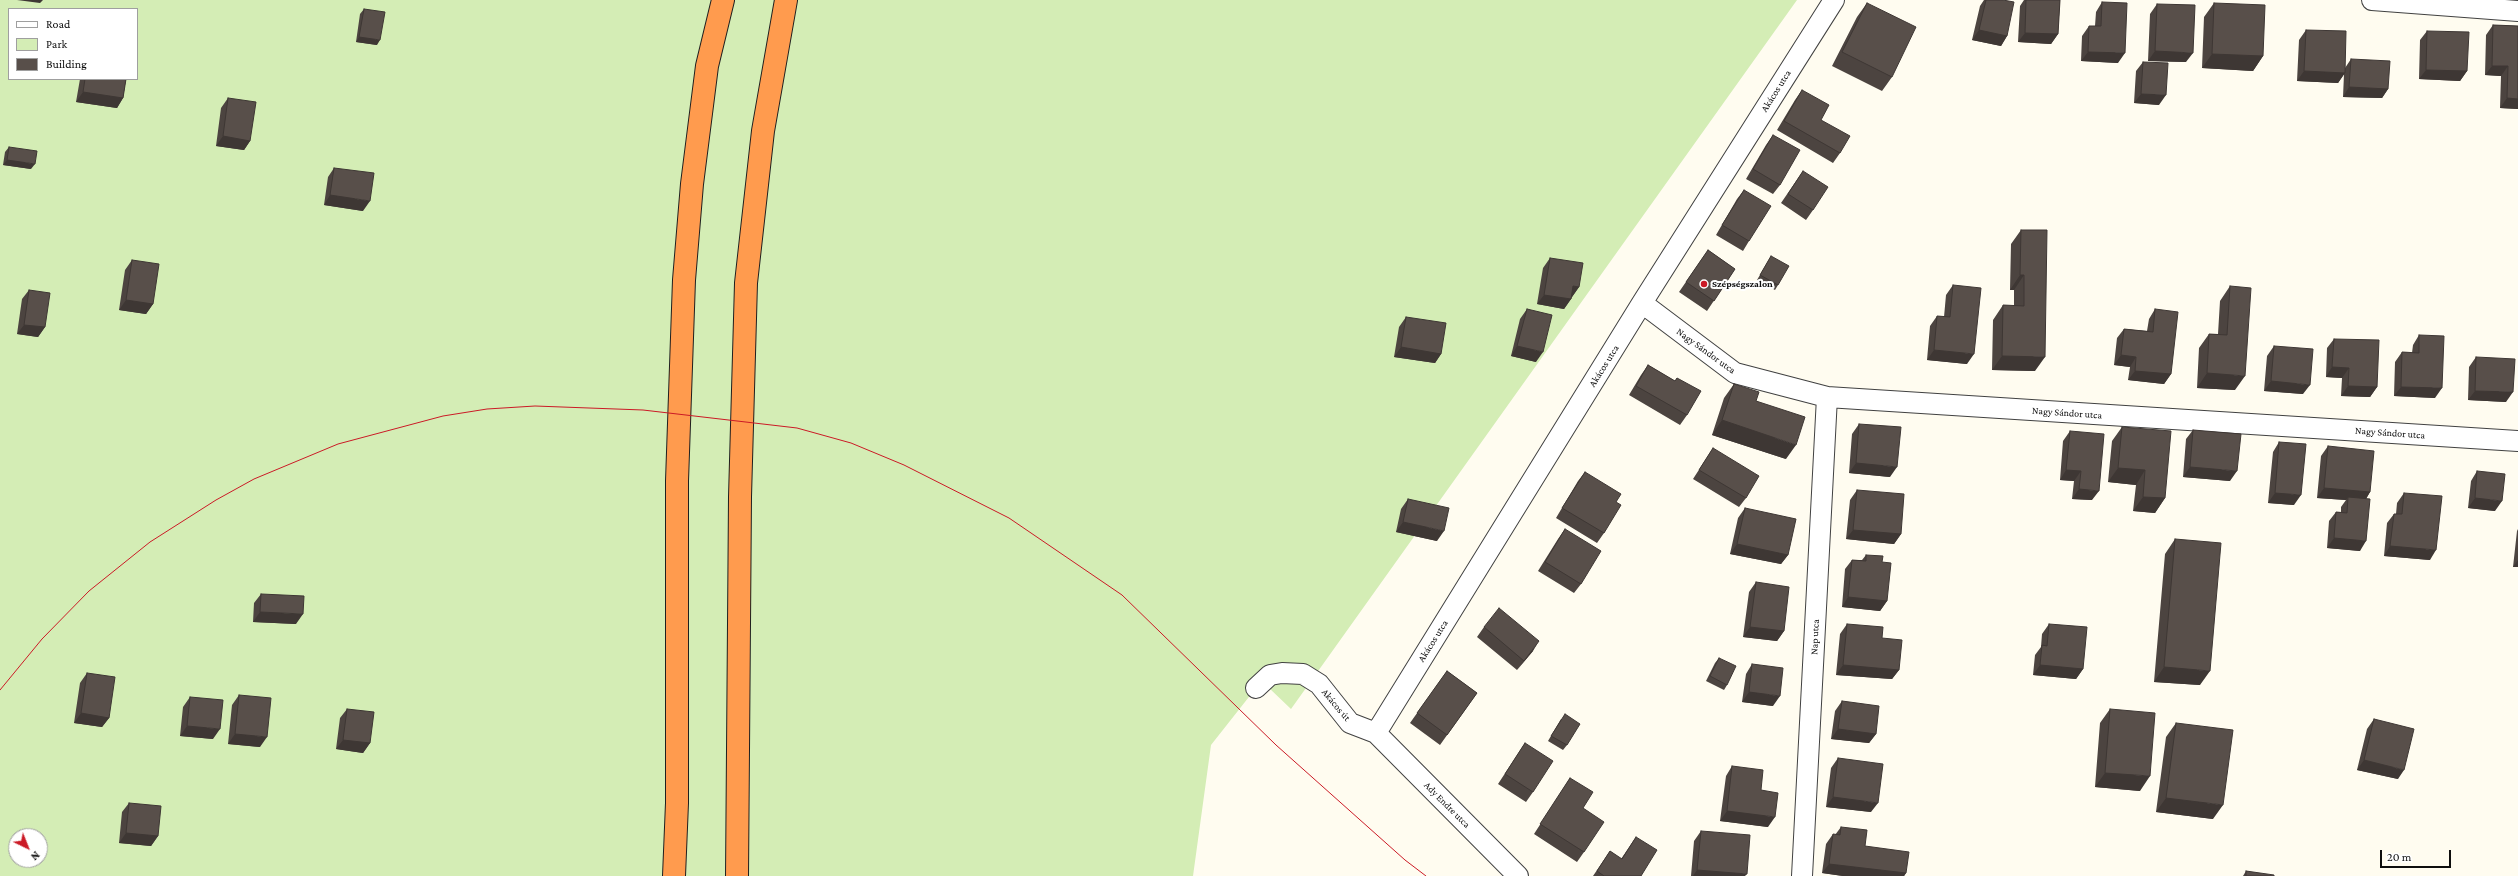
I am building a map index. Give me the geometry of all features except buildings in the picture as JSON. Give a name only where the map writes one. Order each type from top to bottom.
[{"type":"highway","points":[[674,876],[677,803],[677,481],[684,280],[692,184],[707,66],[723,0]]},
{"type":"highway","points":[[737,876],[740,497],[746,283],[763,131],[786,0]]},
{"type":"street","name":"Akácos utca","points":[[1376,734],[1642,303],[1834,0]]},
{"type":"street","points":[[2372,0],[2518,11]]},
{"type":"street","name":"Nagy Sándor utca","points":[[1642,303],[1735,373],[1827,397],[2518,441]]},
{"type":"street","name":"Nap utca","points":[[1802,876],[1827,397]]},
{"type":"street","name":"Akácos út","points":[[1256,688],[1270,675],[1282,673],[1303,674],[1319,684],[1350,723],[1376,734]]},
{"type":"street","name":"Ady Endre utca","points":[[1376,734],[1518,876]]},
{"type":"green space","points":[[0,0],[1797,0],[1291,709],[1269,688],[1256,688],[1211,745],[1193,876],[0,876]]},
{"type":"tram line","points":[[0,690],[42,639],[89,591],[150,542],[216,500],[254,479],[338,444],[443,416],[487,409],[535,406],[643,410],[797,428],[851,443],[904,465],[1009,518],[1122,595],[1276,745],[1405,860],[1426,876]]},
{"type":"place","name":"Szépségszalon","points":[[1704,284]]}]
